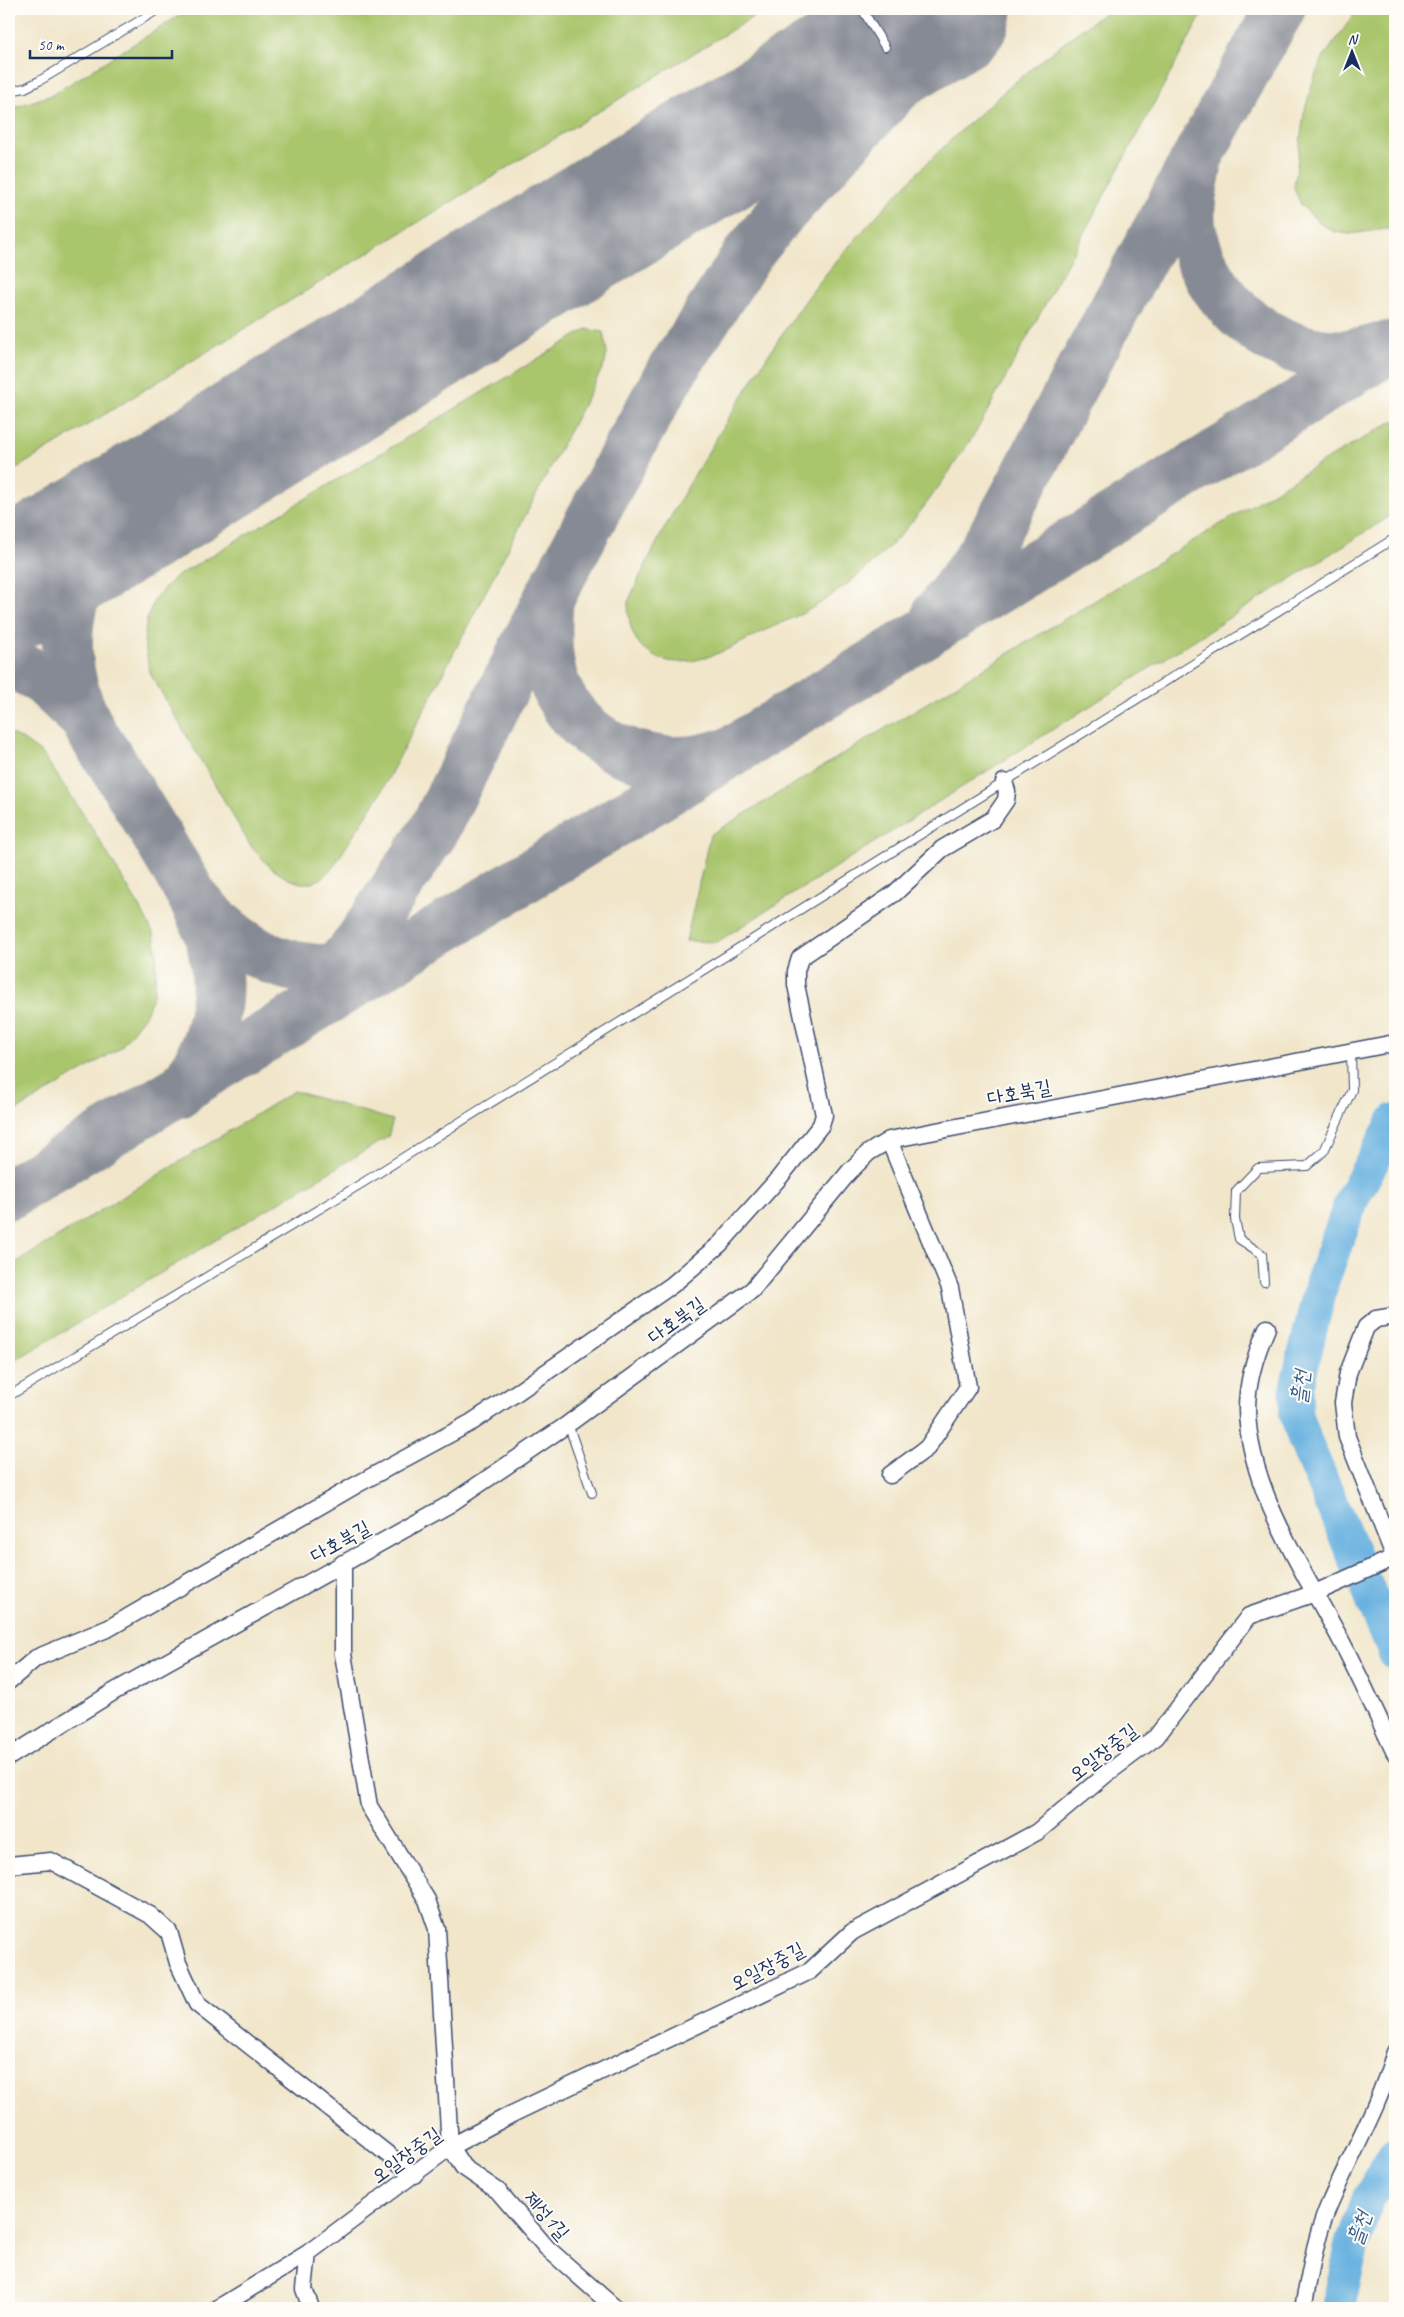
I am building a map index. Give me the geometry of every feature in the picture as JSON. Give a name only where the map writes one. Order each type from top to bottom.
[{"type":"street","points":[[9,1681],[36,1658],[109,1628],[356,1485],[472,1422],[672,1285],[720,1244],[779,1178],[821,1125],[824,1115],[796,985],[796,971],[800,958],[895,893],[942,849],[993,819],[1006,800],[1007,791],[1004,782]]},
{"type":"street","name":"다호북길","points":[[9,1756],[115,1691],[450,1504],[568,1424],[752,1290],[848,1172],[868,1153],[889,1140],[1395,1043]]},
{"type":"street","points":[[889,1140],[920,1220],[950,1288],[968,1387],[927,1448],[890,1476]]},
{"type":"street","points":[[1395,1316],[1376,1319],[1366,1326],[1348,1373],[1343,1403],[1347,1437],[1395,1557]]},
{"type":"street","points":[[1267,1328],[1258,1349],[1247,1408],[1250,1439],[1257,1472],[1270,1504],[1338,1634],[1395,1753]]},
{"type":"street","name":"오일장중길","points":[[218,2308],[308,2253],[450,2147],[512,2114],[810,1971],[852,1932],[1037,1832],[1106,1774],[1156,1737],[1249,1616],[1315,1593],[1395,1557]]},
{"type":"street","points":[[343,1563],[343,1654],[368,1806],[427,1900],[437,1930],[450,2147]]},
{"type":"street","points":[[9,1865],[52,1860],[150,1915],[169,1932],[178,1963],[197,2004],[414,2175]]},
{"type":"street","points":[[1303,2308],[1318,2236],[1328,2206],[1370,2121],[1384,2088],[1395,2052]]},
{"type":"street","name":"제성1길","points":[[450,2147],[463,2167],[498,2191],[546,2248],[615,2308]]},
{"type":"street","points":[[308,2253],[304,2289],[311,2308]]},
{"type":"lane","points":[[9,91],[25,88],[38,81],[159,9]]},
{"type":"lane","points":[[862,9],[885,47]]},
{"type":"lane","points":[[9,1396],[364,1182],[1395,538]]},
{"type":"lane","points":[[1264,1282],[1262,1254],[1240,1239],[1235,1219],[1236,1191],[1258,1168],[1307,1166],[1324,1151],[1352,1090],[1351,1052]]},
{"type":"lane","points":[[568,1424],[592,1493]]},
{"type":"green space","points":[[190,9],[766,9],[9,473],[9,109],[52,95]]},
{"type":"green space","points":[[1110,9],[1205,9],[976,432],[935,492],[901,534],[881,555],[847,584],[812,608],[705,658],[674,662],[659,658],[645,650],[633,634],[629,615],[628,602],[638,580],[719,434],[761,366],[806,300],[870,223],[967,125],[1037,64]]},
{"type":"green space","points":[[1358,9],[1395,9],[1395,228],[1349,234],[1335,232],[1322,225],[1301,205],[1294,188],[1304,113],[1314,78],[1323,58]]},
{"type":"green space","points":[[587,329],[603,332],[607,352],[605,363],[379,796],[333,867],[322,878],[312,883],[301,883],[288,879],[271,868],[250,845],[150,673],[144,640],[147,619],[155,598],[174,578]]},
{"type":"green space","points":[[1395,420],[1395,513],[717,942],[686,941],[710,835],[1324,461]]},
{"type":"green space","points":[[9,733],[22,739],[43,754],[89,823],[142,911],[154,935],[157,954],[154,993],[146,1014],[120,1048],[9,1115]]},
{"type":"green space","points":[[294,1091],[393,1120],[388,1137],[9,1364],[9,1267]]},
{"type":"waterway","name":"흘천","points":[[1395,1120],[1353,1197],[1322,1282],[1297,1385],[1296,1413],[1305,1441],[1395,1653]]},
{"type":"waterway","name":"흘천","points":[[1338,2308],[1353,2242],[1369,2198],[1395,2155]]},
{"type":"taxiway","points":[[320,986],[356,947],[433,832],[548,600],[627,451],[671,372],[748,254],[777,218],[908,76],[985,9]]},
{"type":"taxiway","points":[[938,612],[977,561],[1010,505],[1071,389],[1280,9]]},
{"type":"taxiway","points":[[1196,170],[1190,202],[1192,234],[1203,264],[1219,291],[1240,315],[1264,333],[1291,347],[1321,354],[1352,354],[1384,347]]},
{"type":"taxiway","points":[[9,1194],[1395,345]]},
{"type":"taxiway","points":[[133,512],[99,547],[77,587],[68,631],[68,654],[76,698],[88,725],[191,894],[201,913],[214,953],[217,997],[213,1021],[201,1058],[180,1092]]},
{"type":"taxiway","points":[[548,603],[548,651],[555,685],[574,716],[590,732],[629,754],[651,759],[673,761],[696,760],[719,755]]},
{"type":"taxiway","points":[[9,662],[40,677],[85,719]]},
{"type":"taxiway","points":[[197,902],[233,936],[251,949],[270,959],[312,969],[361,968]]},
{"type":"runway","points":[[9,587],[133,512],[613,212],[948,9]]}]
